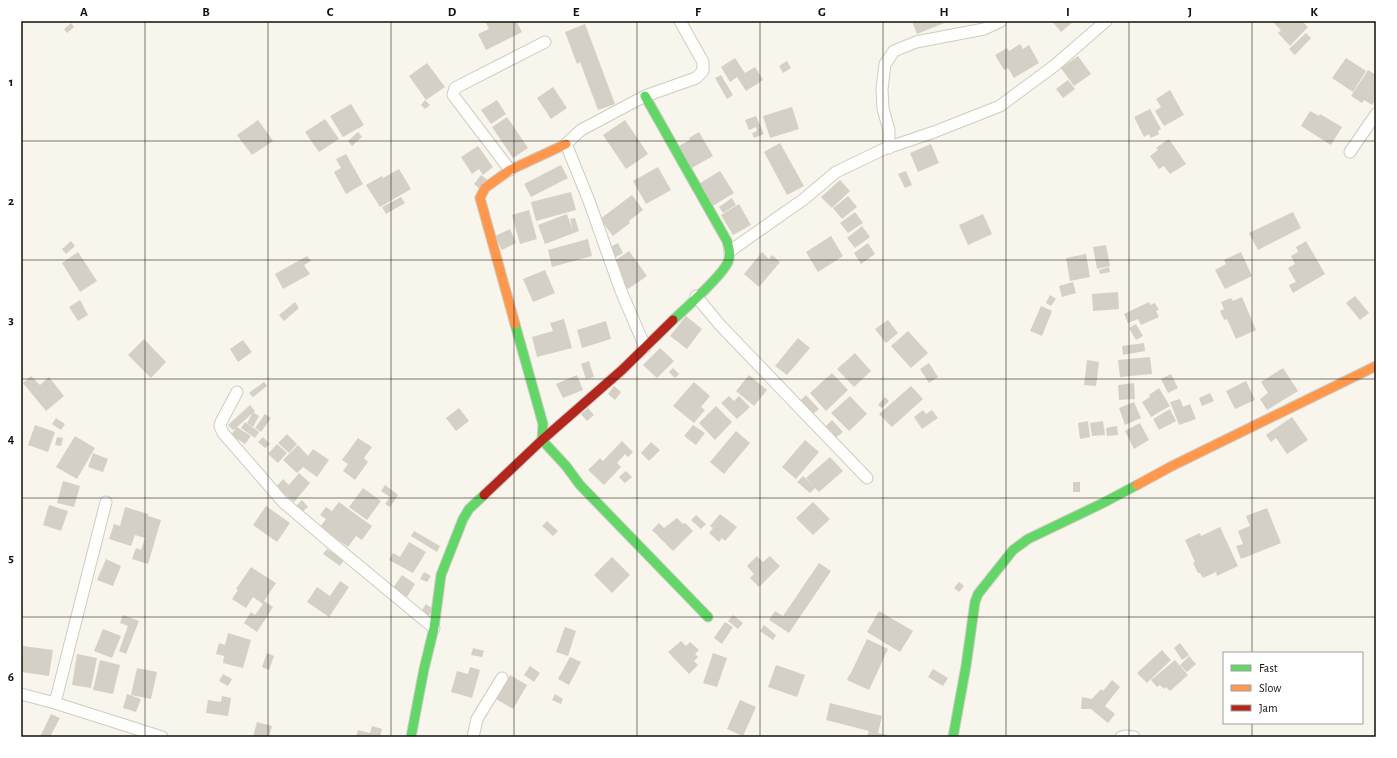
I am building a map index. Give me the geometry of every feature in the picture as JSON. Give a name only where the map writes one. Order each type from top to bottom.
[{"type":"street","points":[[680,21],[703,62],[703,71],[696,78],[645,96],[581,130],[566,144],[510,170],[485,188],[480,198],[543,424],[542,440],[566,466],[580,485],[708,618]]},
{"type":"street","points":[[888,148],[889,130],[883,109],[882,89],[886,64],[894,51],[916,42],[984,29],[1001,21]]},
{"type":"street","points":[[730,251],[804,199],[836,172],[888,148],[1000,106],[1054,66],[1106,21]]},
{"type":"street","points":[[510,170],[453,95],[455,88],[545,42]]},
{"type":"street","points":[[410,737],[434,628],[441,575],[463,519],[469,509],[542,440],[622,370],[723,271],[728,264],[730,251],[727,241],[645,96]]},
{"type":"street","points":[[1350,152],[1376,114]]},
{"type":"street","points":[[566,144],[589,201],[621,291],[645,347]]},
{"type":"street","points":[[696,296],[720,325],[867,478]]},
{"type":"street","points":[[954,737],[975,602],[978,594],[1019,545],[1028,539],[1103,503],[1185,459],[1376,366]]},
{"type":"street","points":[[237,392],[221,422],[220,426],[223,433],[283,502],[434,628]]},
{"type":"street","points":[[54,703],[106,502]]},
{"type":"street","points":[[473,737],[477,719],[502,678]]},
{"type":"street","points":[[21,694],[162,737]]},
{"type":"street","points":[[1121,737],[1134,737]]},
{"type":"building","points":[[485,21],[516,21],[522,32],[486,50],[478,34],[489,29]]},
{"type":"building","points":[[912,21],[949,21],[917,34]]},
{"type":"building","points":[[1052,21],[1074,21],[1061,32]]},
{"type":"building","points":[[1272,21],[1302,21],[1308,27],[1290,46],[1278,33],[1281,30]]},
{"type":"building","points":[[71,23],[74,27],[67,33],[64,29]]},
{"type":"building","points":[[585,24],[615,104],[598,110],[580,62],[577,64],[565,32]]},
{"type":"building","points":[[1306,33],[1311,38],[1295,55],[1289,49]]},
{"type":"building","points":[[1020,44],[1023,49],[1029,45],[1039,63],[1014,78],[1008,68],[1004,70],[995,55],[1007,48],[1009,51]]},
{"type":"building","points":[[1078,56],[1091,74],[1074,86],[1061,68]]},
{"type":"building","points":[[735,58],[745,73],[755,67],[763,80],[746,91],[737,77],[730,82],[721,67]]},
{"type":"building","points":[[1346,58],[1366,71],[1353,92],[1332,78]]},
{"type":"building","points":[[787,61],[791,68],[783,73],[779,66]]},
{"type":"building","points":[[427,63],[445,87],[426,100],[409,76]]},
{"type":"building","points":[[1368,70],[1376,75],[1376,99],[1372,105],[1364,100],[1362,103],[1351,96]]},
{"type":"building","points":[[721,75],[733,95],[727,99],[715,78]]},
{"type":"building","points":[[1068,80],[1075,89],[1063,98],[1056,89]]},
{"type":"building","points":[[553,87],[567,108],[551,119],[537,98]]},
{"type":"building","points":[[1170,90],[1184,115],[1164,126],[1155,111],[1161,107],[1156,99]]},
{"type":"building","points":[[425,100],[430,105],[425,109],[421,105]]},
{"type":"building","points":[[497,100],[506,114],[491,124],[481,110]]},
{"type":"building","points":[[351,104],[364,125],[343,137],[330,116]]},
{"type":"building","points":[[792,107],[799,129],[770,138],[763,116]]},
{"type":"building","points":[[1150,109],[1161,129],[1158,131],[1159,134],[1151,138],[1149,134],[1144,137],[1134,117]]},
{"type":"building","points":[[1310,111],[1319,116],[1320,114],[1342,127],[1331,145],[1301,126]]},
{"type":"building","points":[[756,116],[764,134],[754,138],[752,133],[757,131],[756,127],[749,130],[745,120]]},
{"type":"building","points":[[507,117],[528,148],[513,158],[492,127]]},
{"type":"building","points":[[325,119],[339,139],[319,152],[305,132]]},
{"type":"building","points":[[258,120],[273,141],[252,155],[237,135]]},
{"type":"building","points":[[625,120],[648,154],[626,169],[603,135]]},
{"type":"building","points":[[358,132],[362,137],[352,146],[348,141]]},
{"type":"building","points":[[699,132],[713,156],[690,169],[677,147],[690,140],[689,138]]},
{"type":"building","points":[[1169,139],[1186,164],[1170,174],[1164,166],[1159,169],[1150,156],[1158,150],[1156,148]]},
{"type":"building","points":[[780,143],[804,186],[787,195],[764,152]]},
{"type":"building","points":[[931,144],[939,163],[918,172],[910,153]]},
{"type":"building","points":[[478,146],[493,167],[483,175],[479,169],[472,174],[461,157]]},
{"type":"building","points":[[346,154],[363,184],[346,194],[334,172],[341,168],[336,159]]},
{"type":"building","points":[[561,165],[568,178],[531,197],[524,184]]},
{"type":"building","points":[[658,167],[671,190],[646,204],[633,181]]},
{"type":"building","points":[[399,169],[411,189],[380,207],[366,185]]},
{"type":"building","points":[[720,171],[734,193],[711,207],[697,185]]},
{"type":"building","points":[[906,171],[912,185],[905,188],[898,174]]},
{"type":"building","points":[[481,175],[490,182],[482,191],[474,184]]},
{"type":"building","points":[[840,180],[850,191],[832,208],[821,197]]},
{"type":"building","points":[[571,192],[576,210],[536,221],[531,202]]},
{"type":"building","points":[[632,195],[643,210],[629,221],[630,223],[613,236],[600,219]]},
{"type":"building","points":[[848,196],[857,207],[842,219],[833,208]]},
{"type":"building","points":[[401,197],[405,203],[386,214],[382,207]]},
{"type":"building","points":[[732,198],[736,205],[723,213],[719,207]]},
{"type":"building","points":[[739,204],[751,225],[733,235],[721,215]]},
{"type":"building","points":[[529,210],[537,239],[520,244],[512,215]]},
{"type":"building","points":[[855,212],[863,223],[848,233],[840,223]]},
{"type":"building","points":[[1293,212],[1301,228],[1258,250],[1249,233]]},
{"type":"building","points":[[567,214],[573,231],[570,219],[575,218],[579,231],[545,244],[538,225]]},
{"type":"building","points":[[983,214],[992,234],[968,245],[959,225]]},
{"type":"building","points":[[862,226],[870,237],[855,248],[847,238]]},
{"type":"building","points":[[510,229],[516,243],[502,250],[495,236]]},
{"type":"building","points":[[831,236],[843,256],[818,272],[806,252]]},
{"type":"building","points":[[588,239],[592,256],[552,267],[548,250]]},
{"type":"building","points":[[71,241],[75,246],[66,254],[62,249]]},
{"type":"building","points":[[1306,241],[1325,274],[1293,293],[1289,285],[1296,282],[1288,268],[1295,264],[1291,256],[1298,252],[1296,247]]},
{"type":"building","points":[[618,243],[623,253],[612,259],[606,249]]},
{"type":"building","points":[[868,243],[875,254],[861,264],[854,253]]},
{"type":"building","points":[[1106,245],[1110,266],[1097,269],[1093,247]]},
{"type":"building","points":[[629,251],[647,276],[628,289],[618,275],[621,273],[613,262]]},
{"type":"building","points":[[78,252],[97,281],[80,292],[62,263]]},
{"type":"building","points":[[762,252],[769,259],[772,255],[780,262],[759,287],[744,274]]},
{"type":"building","points":[[1241,252],[1252,276],[1225,289],[1215,270],[1226,264],[1224,260]]},
{"type":"building","points":[[1086,254],[1090,277],[1070,281],[1066,258]]},
{"type":"building","points":[[307,256],[311,261],[304,265],[310,274],[283,289],[275,274]]},
{"type":"building","points":[[1109,267],[1110,272],[1100,274],[1099,270]]},
{"type":"building","points":[[545,270],[555,293],[533,302],[523,279]]},
{"type":"building","points":[[1073,282],[1076,293],[1062,297],[1059,286]]},
{"type":"building","points":[[1118,292],[1119,309],[1093,311],[1092,294]]},
{"type":"building","points":[[1050,295],[1056,299],[1051,306],[1046,303]]},
{"type":"building","points":[[1355,296],[1369,313],[1360,320],[1346,303]]},
{"type":"building","points":[[1242,297],[1256,330],[1236,339],[1227,319],[1224,320],[1220,311],[1224,309],[1221,302],[1231,298],[1233,301]]},
{"type":"building","points":[[80,300],[88,315],[78,321],[69,307]]},
{"type":"building","points":[[295,302],[299,308],[284,321],[279,315]]},
{"type":"building","points":[[1149,302],[1150,305],[1155,303],[1159,310],[1156,311],[1159,317],[1141,325],[1138,319],[1128,323],[1124,314]]},
{"type":"building","points":[[1041,306],[1052,311],[1042,336],[1030,331]]},
{"type":"building","points":[[686,316],[702,329],[687,349],[670,336]]},
{"type":"building","points":[[564,319],[572,348],[537,357],[532,337],[553,331],[550,323]]},
{"type":"building","points":[[888,320],[898,333],[886,343],[875,329]]},
{"type":"building","points":[[606,321],[611,339],[582,348],[577,330]]},
{"type":"building","points":[[1136,324],[1143,336],[1136,340],[1129,328]]},
{"type":"building","points":[[908,331],[928,353],[911,368],[891,346]]},
{"type":"building","points":[[798,338],[810,348],[787,375],[775,366]]},
{"type":"building","points":[[144,339],[166,362],[151,378],[128,355]]},
{"type":"building","points":[[243,340],[252,352],[238,362],[230,349]]},
{"type":"building","points":[[1144,343],[1145,351],[1123,355],[1122,346]]},
{"type":"building","points":[[660,348],[674,361],[657,378],[643,365]]},
{"type":"building","points":[[855,353],[871,371],[854,387],[837,369]]},
{"type":"building","points":[[1150,357],[1152,374],[1120,377],[1118,360]]},
{"type":"building","points":[[1087,360],[1099,362],[1096,386],[1084,385]]},
{"type":"building","points":[[589,361],[594,377],[586,379],[581,364]]},
{"type":"building","points":[[929,363],[938,377],[929,383],[920,369]]},
{"type":"building","points":[[673,368],[679,374],[675,378],[669,372]]},
{"type":"building","points":[[1283,368],[1298,391],[1267,410],[1260,399],[1268,393],[1261,382]]},
{"type":"building","points":[[832,373],[848,390],[826,411],[810,393]]},
{"type":"building","points":[[1171,374],[1178,388],[1168,393],[1161,379]]},
{"type":"building","points":[[577,375],[583,390],[563,398],[556,384]]},
{"type":"building","points":[[749,375],[767,390],[754,406],[736,391]]},
{"type":"building","points":[[31,376],[40,385],[49,377],[64,396],[46,411],[23,383]]},
{"type":"building","points":[[1246,381],[1255,400],[1235,409],[1226,391]]},
{"type":"building","points":[[264,382],[267,386],[253,397],[249,393]]},
{"type":"building","points":[[694,382],[710,396],[701,407],[705,410],[694,423],[673,406]]},
{"type":"building","points":[[1134,383],[1135,399],[1119,400],[1118,385]]},
{"type":"building","points":[[614,386],[621,392],[615,400],[608,394]]},
{"type":"building","points":[[911,386],[923,399],[892,427],[879,414]]},
{"type":"building","points":[[1159,388],[1170,406],[1151,417],[1142,402],[1150,397],[1149,395]]},
{"type":"building","points":[[1210,393],[1214,401],[1202,406],[1199,398]]},
{"type":"building","points":[[806,395],[819,409],[812,415],[799,402]]},
{"type":"building","points":[[729,396],[734,401],[739,396],[750,407],[737,419],[721,403]]},
{"type":"building","points":[[850,396],[867,414],[849,431],[831,413]]},
{"type":"building","points":[[885,397],[889,401],[882,408],[878,405]]},
{"type":"building","points":[[1180,399],[1183,407],[1190,404],[1196,419],[1179,425],[1170,402]]},
{"type":"building","points":[[1134,402],[1141,418],[1125,425],[1119,408]]},
{"type":"building","points":[[250,405],[255,411],[237,427],[251,436],[245,444],[231,435],[236,428],[233,430],[228,425]]},
{"type":"building","points":[[716,406],[732,422],[715,440],[699,423]]},
{"type":"building","points":[[459,408],[469,421],[456,431],[446,418]]},
{"type":"building","points":[[588,408],[594,415],[587,421],[581,414]]},
{"type":"building","points":[[1170,409],[1176,421],[1159,430],[1153,419]]},
{"type":"building","points":[[923,410],[926,414],[932,410],[938,418],[922,429],[914,417]]},
{"type":"building","points":[[253,412],[259,416],[253,427],[247,423]]},
{"type":"building","points":[[265,414],[271,418],[261,432],[255,428]]},
{"type":"building","points":[[1292,417],[1308,440],[1287,454],[1276,438],[1271,442],[1266,435]]},
{"type":"building","points":[[56,418],[65,424],[61,430],[52,424]]},
{"type":"building","points":[[832,420],[843,432],[834,439],[824,428]]},
{"type":"building","points":[[1088,421],[1090,437],[1080,439],[1078,423]]},
{"type":"building","points":[[1103,421],[1105,435],[1092,436],[1090,423]]},
{"type":"building","points":[[245,422],[259,432],[255,438],[241,428]]},
{"type":"building","points":[[1140,423],[1149,440],[1134,449],[1125,431]]},
{"type":"building","points":[[35,425],[55,432],[48,452],[28,445]]},
{"type":"building","points":[[693,425],[705,433],[696,445],[684,436]]},
{"type":"building","points":[[1117,426],[1118,435],[1107,436],[1106,428]]},
{"type":"building","points":[[736,431],[750,443],[724,474],[710,462]]},
{"type":"building","points":[[287,434],[297,444],[289,453],[278,443]]},
{"type":"building","points":[[75,436],[95,448],[77,479],[56,467]]},
{"type":"building","points":[[57,437],[63,438],[61,446],[55,445]]},
{"type":"building","points":[[263,437],[270,444],[265,448],[258,442]]},
{"type":"building","points":[[358,438],[372,447],[364,458],[368,462],[355,480],[343,471],[348,464],[342,460]]},
{"type":"building","points":[[805,440],[819,452],[796,479],[782,467]]},
{"type":"building","points":[[622,441],[633,452],[628,457],[625,454],[617,463],[621,467],[604,485],[588,470],[600,458],[603,461]]},
{"type":"building","points":[[651,442],[660,450],[649,461],[641,453]]},
{"type":"building","points":[[277,444],[287,453],[278,463],[268,454]]},
{"type":"building","points":[[298,445],[308,456],[313,449],[329,460],[317,477],[303,467],[297,473],[283,460]]},
{"type":"building","points":[[93,453],[108,459],[103,472],[88,467]]},
{"type":"building","points":[[830,457],[843,471],[819,492],[815,488],[810,493],[797,482],[803,476],[814,486],[806,478]]},
{"type":"building","points":[[626,471],[632,477],[625,483],[619,477]]},
{"type":"building","points":[[299,473],[310,483],[294,502],[276,487],[283,479],[289,485]]},
{"type":"building","points":[[63,481],[80,486],[74,507],[57,503]]},
{"type":"building","points":[[1073,482],[1080,482],[1080,492],[1073,492]]},
{"type":"building","points":[[385,485],[398,495],[390,507],[385,504],[390,497],[381,491]]},
{"type":"building","points":[[363,488],[381,501],[367,520],[349,507]]},
{"type":"building","points":[[302,500],[308,507],[302,512],[296,506]]},
{"type":"building","points":[[339,502],[372,526],[362,540],[356,536],[348,547],[320,527],[326,519],[320,515],[326,507],[332,511]]},
{"type":"building","points":[[813,502],[830,519],[813,535],[796,518]]},
{"type":"building","points":[[49,505],[68,511],[61,531],[43,525]]},
{"type":"building","points":[[266,506],[290,523],[277,542],[253,525]]},
{"type":"building","points":[[125,507],[148,514],[148,516],[161,520],[148,564],[132,559],[136,548],[141,550],[145,538],[135,535],[131,546],[109,539],[114,524],[120,526]]},
{"type":"building","points":[[1267,508],[1281,543],[1241,559],[1236,546],[1243,544],[1238,531],[1250,526],[1246,516]]},
{"type":"building","points":[[720,514],[737,527],[725,541],[722,538],[719,542],[709,533],[713,528],[710,526]]},
{"type":"building","points":[[696,515],[706,524],[701,529],[691,520]]},
{"type":"building","points":[[677,518],[693,531],[673,551],[652,530],[659,523],[664,528]]},
{"type":"building","points":[[547,521],[558,531],[553,536],[542,526]]},
{"type":"building","points":[[1220,527],[1238,566],[1217,576],[1216,572],[1203,578],[1200,573],[1198,573],[1193,563],[1195,562],[1185,540],[1200,533],[1201,536]]},
{"type":"building","points":[[414,531],[440,546],[437,552],[411,536]]},
{"type":"building","points":[[409,542],[426,552],[413,573],[389,560],[393,553],[400,557]]},
{"type":"building","points":[[327,549],[344,560],[340,566],[323,554]]},
{"type":"building","points":[[757,556],[763,562],[770,556],[780,566],[759,587],[750,578],[754,574],[747,566]]},
{"type":"building","points":[[612,557],[630,575],[612,593],[594,575]]},
{"type":"building","points":[[106,559],[121,566],[113,586],[97,580]]},
{"type":"building","points":[[819,563],[831,571],[789,633],[769,620],[775,611],[783,616]]},
{"type":"building","points":[[251,567],[276,583],[264,601],[273,607],[257,632],[244,623],[251,612],[255,615],[263,604],[253,597],[246,608],[232,599],[238,590],[236,589]]},
{"type":"building","points":[[424,572],[431,576],[427,582],[420,579]]},
{"type":"building","points":[[402,575],[415,584],[407,597],[393,588]]},
{"type":"building","points":[[340,581],[349,587],[329,617],[307,602],[317,587],[330,596]]},
{"type":"building","points":[[959,582],[964,586],[959,592],[954,588]]},
{"type":"building","points":[[426,604],[433,609],[428,616],[421,612]]},
{"type":"building","points":[[879,611],[913,631],[900,652],[867,632]]},
{"type":"building","points":[[123,615],[139,621],[126,654],[119,651],[128,626],[120,623]]},
{"type":"building","points":[[733,615],[743,623],[738,629],[728,621]]},
{"type":"building","points":[[725,622],[733,627],[722,644],[714,638]]},
{"type":"building","points":[[764,625],[776,635],[773,640],[760,631]]},
{"type":"building","points":[[565,627],[576,631],[568,656],[556,652]]},
{"type":"building","points":[[103,629],[121,636],[112,658],[94,651]]},
{"type":"building","points":[[228,633],[251,640],[243,668],[223,663],[224,656],[216,654],[219,643],[225,645]]},
{"type":"building","points":[[867,639],[888,649],[869,690],[847,680]]},
{"type":"building","points":[[681,641],[686,646],[690,642],[699,650],[695,654],[698,657],[694,661],[698,665],[689,674],[668,652]]},
{"type":"building","points":[[1180,643],[1189,655],[1182,660],[1174,648]]},
{"type":"building","points":[[23,646],[53,650],[49,676],[21,672]]},
{"type":"building","points":[[473,648],[484,651],[482,657],[471,655]]},
{"type":"building","points":[[1162,650],[1171,660],[1147,683],[1137,673]]},
{"type":"building","points":[[267,653],[274,656],[269,670],[262,667]]},
{"type":"building","points":[[713,653],[727,658],[717,687],[703,683]]},
{"type":"building","points":[[77,654],[97,658],[91,688],[72,685]]},
{"type":"building","points":[[1189,656],[1196,664],[1187,672],[1180,665]]},
{"type":"building","points":[[570,657],[581,662],[569,685],[558,679]]},
{"type":"building","points":[[100,660],[120,665],[113,694],[93,690]]},
{"type":"building","points":[[1175,660],[1188,675],[1170,691],[1166,687],[1164,689],[1160,685],[1157,687],[1151,680]]},
{"type":"building","points":[[776,665],[805,675],[797,697],[768,687]]},
{"type":"building","points":[[530,666],[540,673],[534,682],[524,675]]},
{"type":"building","points":[[470,667],[480,670],[472,698],[451,692],[457,671],[468,674]]},
{"type":"building","points":[[137,668],[157,672],[151,699],[131,695]]},
{"type":"building","points":[[933,669],[948,678],[943,686],[928,677]]},
{"type":"building","points":[[223,674],[232,679],[228,686],[219,681]]},
{"type":"building","points":[[510,675],[527,685],[513,709],[496,699]]},
{"type":"building","points":[[1112,680],[1120,687],[1105,706],[1115,714],[1108,723],[1091,709],[1081,709],[1082,697],[1092,699],[1101,689],[1103,691]]},
{"type":"building","points":[[127,694],[141,699],[136,712],[123,708]]},
{"type":"building","points":[[555,694],[563,699],[561,704],[552,700]]},
{"type":"building","points":[[222,696],[231,698],[228,716],[206,713],[208,700],[221,702]]},
{"type":"building","points":[[740,700],[756,707],[743,736],[727,729]]},
{"type":"building","points":[[830,703],[882,716],[878,733],[887,735],[886,737],[867,737],[869,731],[826,720]]},
{"type":"building","points":[[51,714],[60,718],[50,737],[40,737]]},
{"type":"building","points":[[257,722],[272,726],[269,737],[253,737]]},
{"type":"building","points":[[372,726],[382,729],[380,737],[356,737],[358,730],[370,733]]},
{"type":"traffic: fast","points":[[645,96],[727,241],[729,252],[728,262],[719,275],[673,320]]},
{"type":"traffic: fast","points":[[515,324],[543,424],[542,440],[566,466],[580,485],[708,617]]},
{"type":"traffic: fast","points":[[953,737],[966,666],[975,602],[978,594],[1013,550],[1028,539],[1137,485]]},
{"type":"traffic: fast","points":[[411,737],[424,669],[434,628],[441,575],[463,519],[469,509],[484,495]]},
{"type":"traffic: slow","points":[[515,324],[480,198],[485,188],[510,170],[566,144]]},
{"type":"traffic: slow","points":[[1137,485],[1172,466],[1376,366]]},
{"type":"traffic: jam","points":[[484,495],[542,440],[622,370],[673,320]]}]
